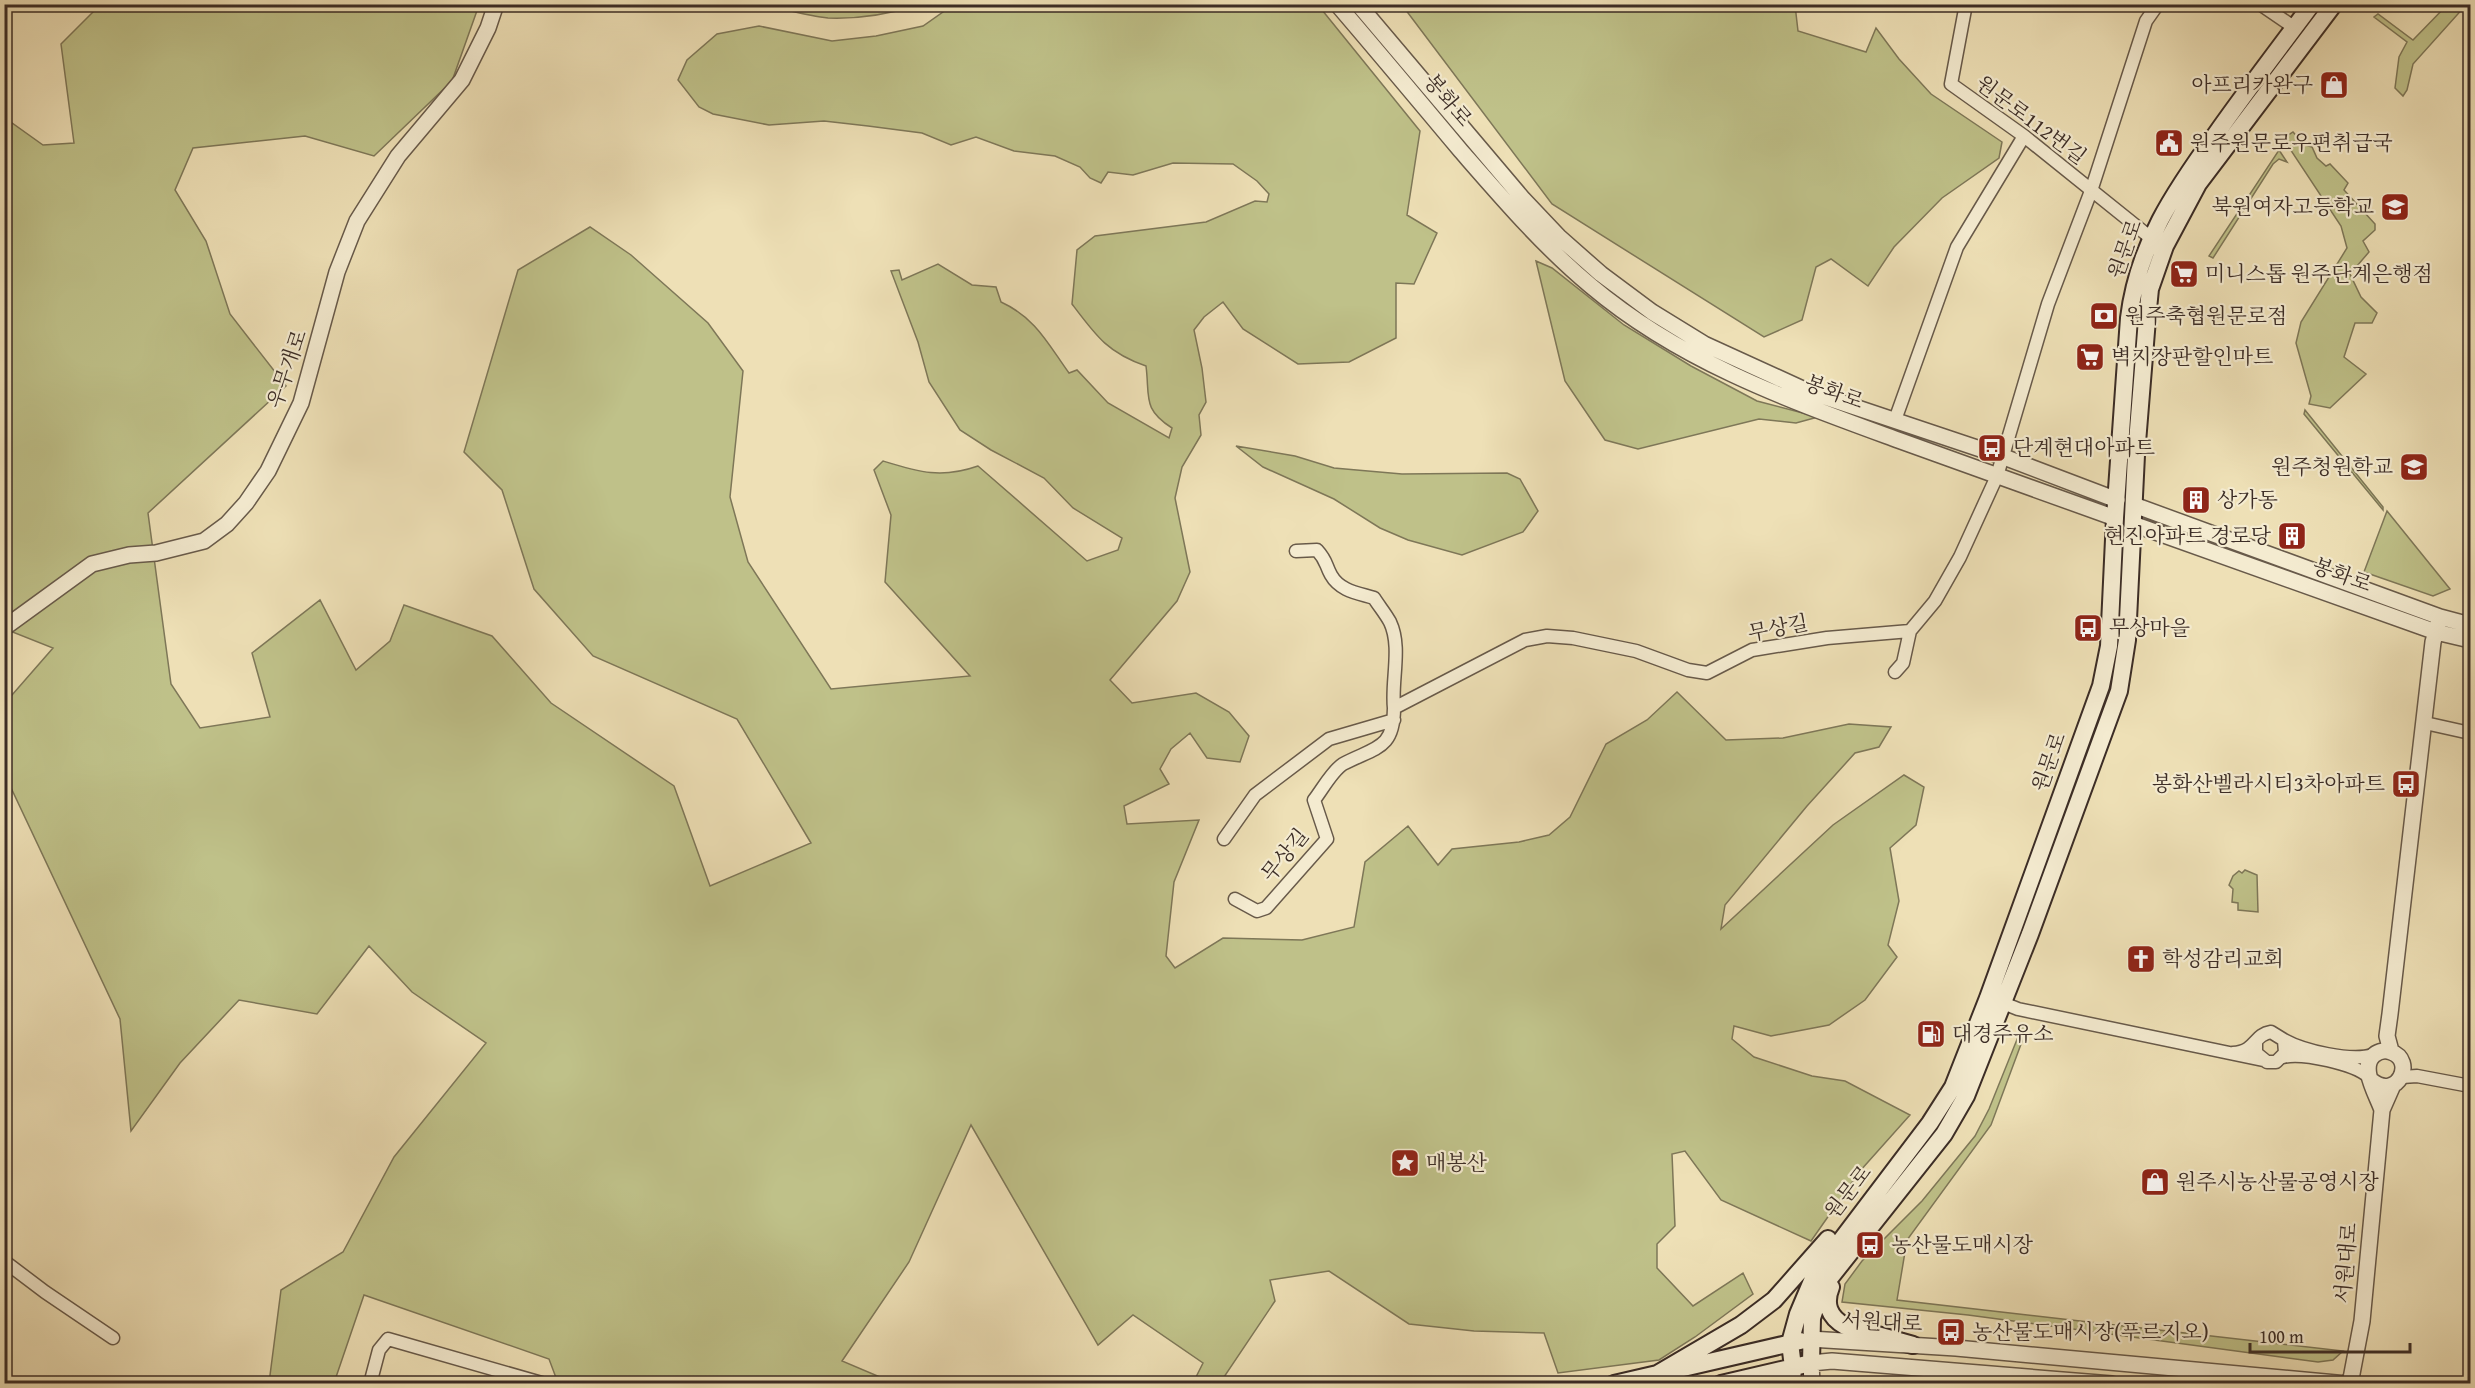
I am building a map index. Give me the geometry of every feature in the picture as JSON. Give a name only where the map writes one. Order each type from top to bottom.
[{"type":"main road","name":"원문로","points":[[1811,1363],[1812,1318],[1822,1288],[1944,1134],[1966,1096],[1995,1001],[2106,666],[2116,500],[2133,288],[2158,242],[2301,33],[2312,4]]},
{"type":"main road","name":"원문로","points":[[2301,33],[2334,4]]},
{"type":"main road","name":"원문로","points":[[1790,1343],[1798,1314],[1814,1276],[1930,1123],[1953,1088],[1995,1001],[2119,691],[2127,640],[2136,455],[2150,290],[2158,242]]},
{"type":"main road","points":[[2116,500],[2134,505]]},
{"type":"main road","name":"봉화로","points":[[2115,518],[2133,524]]},
{"type":"main road","points":[[1654,1376],[1741,1324],[1774,1300],[1930,1123]]},
{"type":"main road","points":[[1841,1264],[1828,1294],[1827,1309],[1838,1322],[1913,1345]]},
{"type":"main road","points":[[1614,1383],[1654,1376],[1810,1339]]},
{"type":"main road","points":[[1790,1343],[1793,1375]]},
{"type":"main road","points":[[1720,1383],[1793,1375],[1811,1363]]},
{"type":"street","name":"우무개로","points":[[4,628],[92,564],[129,555],[156,554],[204,541],[227,524],[246,503],[268,471],[301,403],[337,272],[357,221],[398,156],[462,80],[488,27],[496,4]]},
{"type":"street","name":"봉화로","points":[[1337,4],[1491,186],[1546,245],[1591,286],[1628,315],[1686,352],[1745,382],[2115,518]]},
{"type":"street","name":"봉화로","points":[[1358,4],[1523,199],[1559,237],[1601,274],[1652,312],[1704,344],[1807,391],[2004,457],[2116,500]]},
{"type":"street","name":"원문로112번길","points":[[1966,4],[1951,84],[2024,135],[2091,191],[2158,242]]},
{"type":"street","points":[[1895,672],[1903,663],[1910,631],[1935,601],[1972,532],[1997,476],[2048,304],[2091,191],[2146,21],[2158,4]]},
{"type":"street","points":[[2260,4],[2301,33]]},
{"type":"street","points":[[1894,420],[1957,247],[2024,135]]},
{"type":"street","name":"봉화로","points":[[2134,505],[2440,617],[2470,625]]},
{"type":"street","name":"봉화로","points":[[2133,524],[2436,632],[2470,640]]},
{"type":"street","points":[[1296,551],[1317,550],[1326,560],[1336,583],[1349,591],[1374,598],[1391,623],[1395,658],[1392,689],[1394,714]]},
{"type":"street","points":[[2382,1110],[2367,1065],[2382,1049],[2436,632],[2440,617]]},
{"type":"street","name":"무상길","points":[[1224,839],[1255,795],[1329,739],[1394,714],[1525,640],[1547,636],[1573,638],[1636,651],[1688,670],[1707,673],[1752,650],[1827,638],[1910,631]]},
{"type":"street","name":"무상길","points":[[1235,899],[1257,911],[1266,908],[1327,839],[1314,800],[1341,765],[1360,758],[1386,741],[1394,729],[1394,714]]},
{"type":"street","points":[[2425,723],[2470,733]]},
{"type":"street","points":[[1995,1001],[2018,1009],[2263,1060],[2276,1062],[2283,1057],[2299,1056],[2351,1066],[2382,1087],[2399,1075],[2470,1086]]},
{"type":"street","points":[[2226,1053],[2243,1052],[2256,1043],[2260,1036],[2271,1032],[2302,1047],[2343,1056],[2357,1058],[2382,1049],[2400,1059],[2399,1075],[2382,1110]]},
{"type":"street","points":[[2283,1057],[2286,1048],[2284,1040]]},
{"type":"street","points":[[2256,1043],[2256,1053],[2263,1060]]},
{"type":"street","name":"서원대로","points":[[1810,1339],[1913,1345],[2348,1383],[2362,1321],[2382,1110]]},
{"type":"street","points":[[4,1261],[113,1338]]},
{"type":"street","points":[[370,1383],[379,1350],[388,1339],[545,1383]]},
{"type":"street","name":"서원대로","points":[[1811,1363],[1832,1361],[2112,1383]]},
{"type":"street","points":[[1811,1363],[1812,1383]]},
{"type":"green space","points":[[2448,4],[2466,5],[2413,64],[2407,90],[2403,96],[2395,88],[2399,57],[2407,42],[2374,17],[2378,14],[2413,40]]},
{"type":"green space","points":[[100,5],[479,5],[452,81],[374,156],[305,136],[193,148],[175,190],[206,241],[230,314],[286,386],[148,513],[171,684],[200,728],[270,717],[252,653],[320,600],[356,670],[390,641],[404,605],[492,636],[551,703],[674,786],[710,886],[811,843],[737,719],[593,656],[534,589],[502,490],[464,452],[518,270],[590,227],[631,255],[708,323],[743,371],[730,497],[748,562],[831,689],[970,676],[885,582],[891,515],[874,470],[883,461],[941,473],[978,466],[1087,561],[1118,550],[1122,538],[1073,508],[1044,478],[991,450],[960,430],[929,382],[918,342],[891,271],[899,270],[902,280],[938,264],[972,285],[996,287],[1001,302],[1013,308],[1032,324],[1069,373],[1077,370],[1108,403],[1169,438],[1172,428],[1156,415],[1149,401],[1146,366],[1112,349],[1088,325],[1072,304],[1077,250],[1095,236],[1206,222],[1255,201],[1267,202],[1269,194],[1257,181],[1233,164],[1173,163],[1133,175],[1108,172],[1101,183],[1090,178],[1080,167],[1055,156],[1014,151],[976,137],[951,145],[922,133],[824,121],[769,125],[713,114],[699,107],[678,80],[687,60],[717,34],[759,26],[832,41],[876,36],[923,26],[953,5],[1318,5],[1420,131],[1407,215],[1437,233],[1414,284],[1396,283],[1396,338],[1349,362],[1298,364],[1243,329],[1223,302],[1204,317],[1194,330],[1206,402],[1199,415],[1201,435],[1182,467],[1175,498],[1190,572],[1177,601],[1110,680],[1132,703],[1196,693],[1229,712],[1249,736],[1240,762],[1207,758],[1190,733],[1171,749],[1160,769],[1169,784],[1124,806],[1127,824],[1199,820],[1174,882],[1166,956],[1175,968],[1223,938],[1302,940],[1354,927],[1365,862],[1408,826],[1438,865],[1452,849],[1519,842],[1549,835],[1570,817],[1606,744],[1647,720],[1677,692],[1726,740],[1783,738],[1849,724],[1891,727],[1879,747],[1855,753],[1807,806],[1725,905],[1721,929],[1833,825],[1904,775],[1924,787],[1916,825],[1890,848],[1899,901],[1888,945],[1897,957],[1865,1000],[1829,1025],[1771,1036],[1734,1026],[1732,1039],[1754,1057],[1812,1076],[1845,1081],[1910,1115],[1860,1171],[1811,1241],[1721,1200],[1685,1151],[1672,1154],[1675,1226],[1657,1244],[1657,1268],[1693,1306],[1743,1273],[1753,1294],[1695,1337],[1659,1360],[1558,1373],[1544,1333],[1474,1331],[1409,1324],[1329,1271],[1270,1280],[1275,1301],[1220,1383],[1193,1383],[1203,1363],[1133,1315],[1098,1345],[971,1125],[909,1262],[842,1361],[894,1383],[558,1383],[549,1359],[364,1295],[334,1383],[269,1383],[281,1290],[343,1252],[394,1157],[486,1043],[412,992],[369,946],[317,1014],[239,1000],[180,1063],[131,1131],[120,1019],[5,775],[5,703],[53,648],[5,629],[5,118],[43,145],[74,143],[61,44]]},
{"type":"green space","points":[[763,5],[917,5],[873,15],[828,18]]},
{"type":"green space","points":[[1402,5],[1795,5],[1798,31],[1866,52],[1876,28],[1899,59],[1931,94],[2002,142],[1999,158],[1942,198],[1894,247],[1868,286],[1831,259],[1816,267],[1802,320],[1764,337],[1552,204]]},
{"type":"green space","points":[[2293,132],[2305,145],[2312,147],[2317,158],[2326,166],[2330,164],[2348,183],[2344,190],[2375,224],[2375,230],[2363,241],[2369,252],[2350,274],[2361,297],[2377,313],[2372,323],[2355,323],[2344,357],[2366,374],[2330,408],[2309,404],[2311,396],[2296,343],[2301,322],[2347,248],[2341,226],[2286,143],[2287,136]]},
{"type":"green space","points":[[2279,150],[2287,162],[2279,159],[2273,164],[2213,258],[2209,256]]},
{"type":"green space","points":[[1536,261],[1552,268],[1624,325],[1691,366],[1757,401],[1818,417],[1796,423],[1759,419],[1638,449],[1605,440],[1565,381]]},
{"type":"green space","points":[[2305,410],[2383,507],[2383,510],[2304,414]]},
{"type":"green space","points":[[1236,446],[1295,456],[1334,468],[1402,474],[1507,473],[1520,479],[1538,511],[1523,532],[1462,555],[1408,540],[1380,528],[1334,499],[1263,467]]},
{"type":"green space","points":[[2387,511],[2450,589],[2433,596],[2364,572]]},
{"type":"green space","points":[[2245,870],[2257,875],[2258,912],[2238,910],[2238,903],[2232,902],[2233,889],[2229,885],[2233,876]]},
{"type":"green space","points":[[2022,1027],[2027,1028],[1991,1125],[1907,1240],[1897,1300],[2343,1351],[2333,1360],[2318,1362],[1968,1315],[1842,1302],[1845,1284],[1862,1261],[1922,1201],[1975,1136],[1989,1109]]},
{"type":"place","name":"아프리카완구","points":[[2334,85]]},
{"type":"place","name":"원주원문로우편취급국","points":[[2169,143]]},
{"type":"place","name":"북원여자고등학교","points":[[2395,207]]},
{"type":"place","name":"미니스톱 원주단계은행점","points":[[2184,274]]},
{"type":"place","name":"원주축협원문로점","points":[[2104,316]]},
{"type":"place","name":"벽지장판할인마트","points":[[2090,357]]},
{"type":"place","name":"단계현대아파트","points":[[1992,448]]},
{"type":"place","name":"원주청원학교","points":[[2414,467]]},
{"type":"place","name":"상가동","points":[[2196,500]]},
{"type":"place","name":"현진아파트 경로당","points":[[2292,536]]},
{"type":"place","name":"무상마을","points":[[2088,628]]},
{"type":"place","name":"봉화산벨라시티3차아파트","points":[[2406,784]]},
{"type":"place","name":"학성감리교회","points":[[2141,959]]},
{"type":"place","name":"대경주유소","points":[[1931,1034]]},
{"type":"place","name":"매봉산","points":[[1405,1163]]},
{"type":"place","name":"원주시농산물공영시장","points":[[2155,1182]]},
{"type":"place","name":"농산물도매시장","points":[[1870,1245]]},
{"type":"place","name":"농산물도매시장(푸르지오)","points":[[1951,1332]]}]
